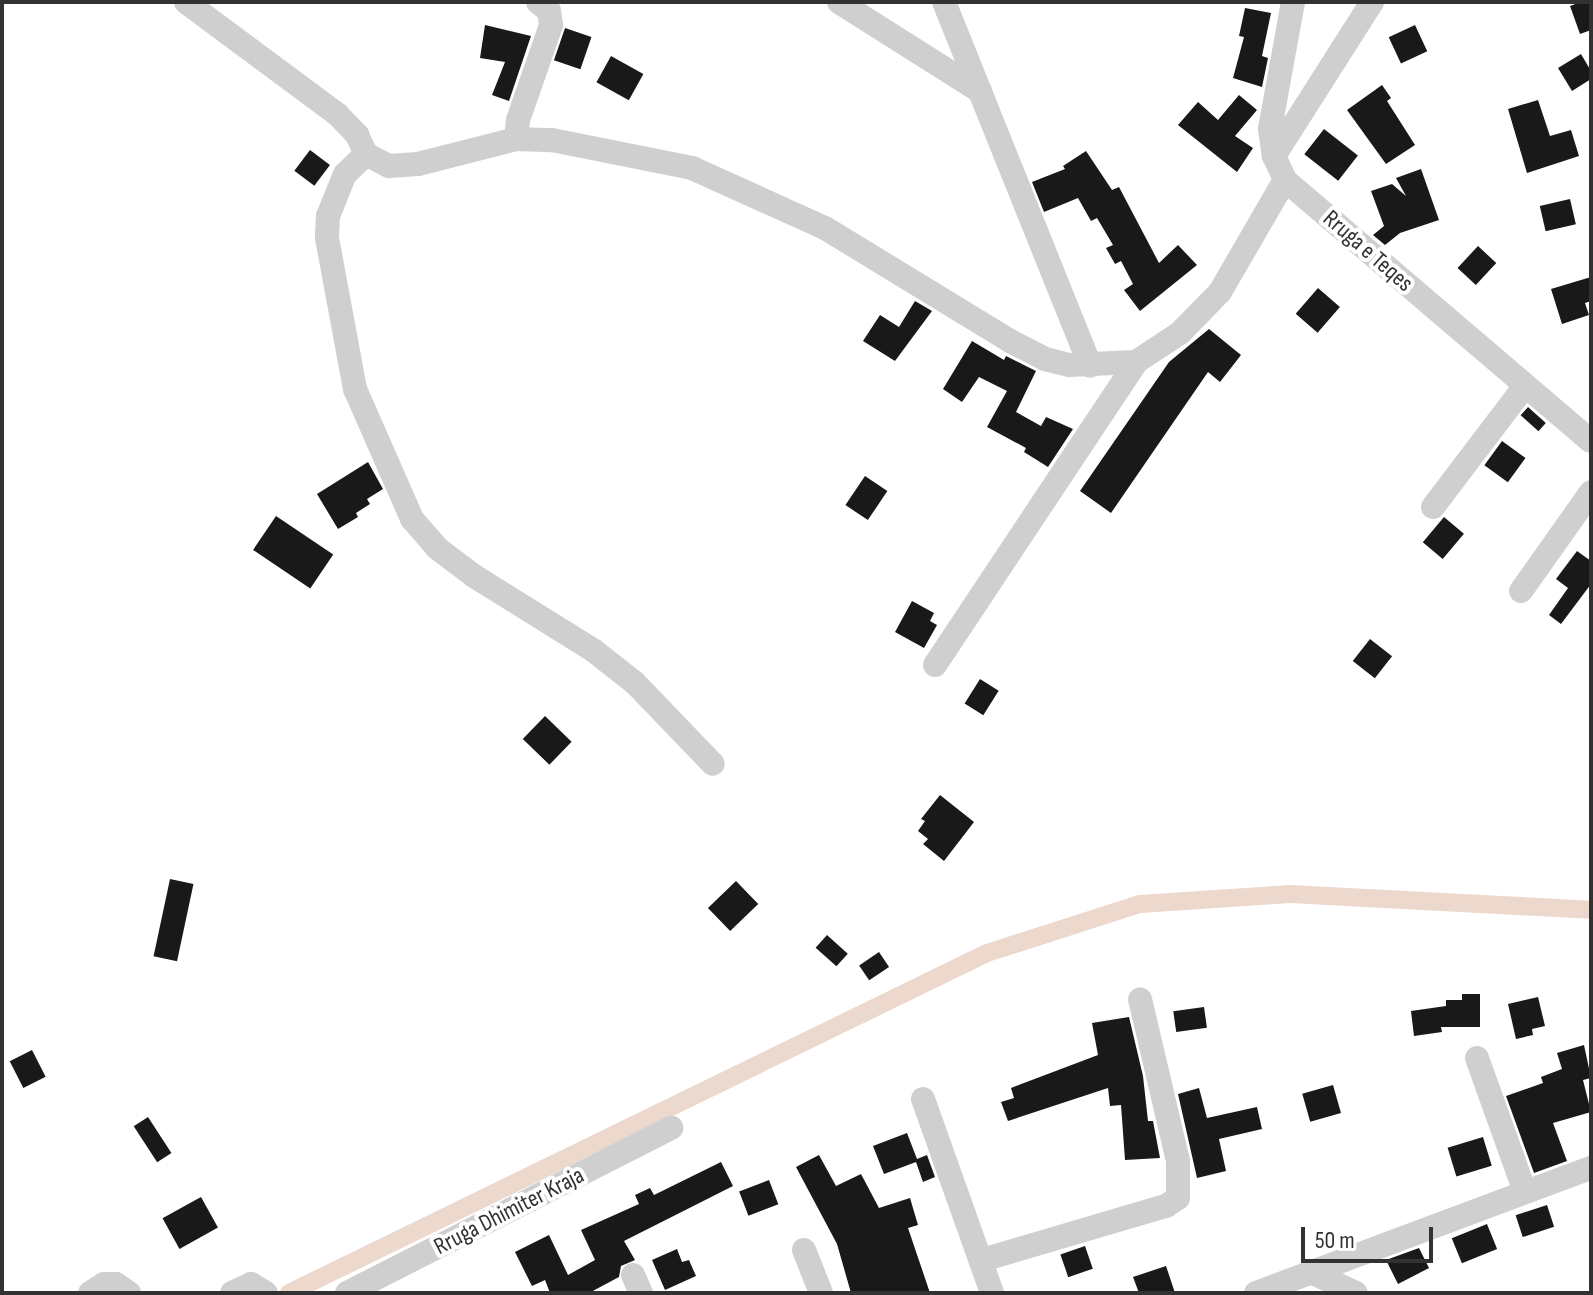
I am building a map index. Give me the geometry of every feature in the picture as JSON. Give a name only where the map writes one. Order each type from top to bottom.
[{"type":"street","points":[[186,2],[338,115],[357,135],[366,154],[389,166],[418,164],[516,139],[552,140],[692,168],[825,228],[971,319],[1033,353],[1069,365],[1136,362]]},
{"type":"street","points":[[516,139],[518,120],[551,25],[549,11],[538,2]]},
{"type":"street","points":[[839,2],[980,91]]},
{"type":"street","points":[[944,2],[1090,366]]},
{"type":"street","name":"Rruga e Teqes","points":[[1293,2],[1270,129],[1274,156],[1285,180],[1591,441]]},
{"type":"street","points":[[1274,156],[1372,2]]},
{"type":"street","points":[[366,154],[345,174],[328,216],[327,238],[355,389],[412,519],[437,548],[474,576],[593,650],[635,683],[713,764]]},
{"type":"street","points":[[935,665],[1136,362],[1180,333],[1220,292],[1285,180]]},
{"type":"street","points":[[1433,507],[1525,386]]},
{"type":"street","points":[[1521,591],[1591,492]]},
{"type":"street","points":[[982,1260],[1166,1206],[1178,1198],[1178,1161],[1140,999]]},
{"type":"street","points":[[1477,1058],[1525,1192]]},
{"type":"street","points":[[923,1099],[992,1293]]},
{"type":"street","name":"Rruga Dhimiter Kraja","points":[[347,1293],[671,1128]]},
{"type":"street","points":[[1256,1293],[1591,1168]]},
{"type":"street","points":[[804,1250],[821,1293]]},
{"type":"street","points":[[1313,1273],[1356,1293]]},
{"type":"street","points":[[90,1293],[104,1284],[116,1284],[129,1293]]},
{"type":"street","points":[[232,1293],[251,1284],[265,1291]]},
{"type":"building","points":[[1591,2],[1591,30],[1580,34],[1570,6]]},
{"type":"building","points":[[1245,8],[1271,13],[1262,56],[1268,58],[1262,87],[1233,78],[1244,37],[1239,36]]},
{"type":"building","points":[[485,25],[531,36],[509,101],[492,95],[505,62],[480,58]]},
{"type":"building","points":[[1415,25],[1427,51],[1401,64],[1389,37]]},
{"type":"building","points":[[565,28],[591,37],[580,69],[554,60]]},
{"type":"building","points":[[1581,54],[1591,71],[1591,79],[1572,91],[1558,68]]},
{"type":"building","points":[[611,56],[643,74],[629,100],[596,82]]},
{"type":"building","points":[[1382,85],[1391,98],[1387,101],[1415,145],[1386,164],[1347,110]]},
{"type":"building","points":[[1239,95],[1257,110],[1235,136],[1253,148],[1237,172],[1178,125],[1198,102],[1218,120]]},
{"type":"building","points":[[1538,100],[1550,136],[1571,130],[1579,156],[1527,173],[1508,109]]},
{"type":"building","points":[[1324,129],[1358,155],[1338,181],[1304,154]]},
{"type":"building","points":[[310,150],[330,165],[314,186],[294,171]]},
{"type":"building","points":[[1086,151],[1112,190],[1119,187],[1159,263],[1178,245],[1197,265],[1140,311],[1124,290],[1133,284],[1121,261],[1115,264],[1106,248],[1113,245],[1097,218],[1091,221],[1078,198],[1044,212],[1032,182],[1065,169],[1063,166]]},
{"type":"building","points":[[1421,169],[1439,220],[1400,233],[1385,245],[1373,235],[1384,226],[1371,191],[1392,184],[1406,196],[1396,178]]},
{"type":"building","points":[[1570,199],[1576,224],[1546,231],[1540,206]]},
{"type":"building","points":[[1478,246],[1496,263],[1476,285],[1458,268]]},
{"type":"building","points":[[1591,277],[1591,301],[1585,303],[1589,315],[1562,324],[1551,289]]},
{"type":"building","points":[[1318,288],[1340,307],[1318,333],[1296,314]]},
{"type":"building","points":[[915,301],[932,311],[895,361],[863,341],[880,315],[899,327]]},
{"type":"building","points":[[1209,329],[1241,355],[1220,382],[1208,372],[1111,513],[1080,491],[1169,362]]},
{"type":"building","points":[[972,341],[1004,360],[1006,356],[1036,371],[1016,412],[1041,426],[1046,417],[1073,429],[1048,467],[1024,452],[1026,448],[987,427],[1007,391],[979,377],[962,402],[943,389]]},
{"type":"building","points":[[1528,407],[1546,423],[1538,431],[1521,415]]},
{"type":"building","points":[[1502,441],[1525,458],[1508,482],[1484,465]]},
{"type":"building","points":[[368,462],[383,489],[367,499],[370,504],[356,513],[358,517],[338,529],[317,494]]},
{"type":"building","points":[[865,476],[887,491],[868,520],[845,505]]},
{"type":"building","points":[[276,516],[333,555],[310,589],[253,550]]},
{"type":"building","points":[[1444,517],[1464,534],[1443,559],[1423,542]]},
{"type":"building","points":[[1577,551],[1591,561],[1591,584],[1561,624],[1549,615],[1568,588],[1556,579]]},
{"type":"building","points":[[912,601],[934,613],[930,621],[937,625],[924,648],[895,632]]},
{"type":"building","points":[[1370,639],[1392,656],[1375,678],[1353,661]]},
{"type":"building","points":[[980,679],[999,691],[983,715],[965,704]]},
{"type":"building","points":[[545,716],[572,742],[549,765],[523,739]]},
{"type":"building","points":[[940,795],[974,822],[944,861],[923,844],[928,839],[918,831],[925,821],[921,819]]},
{"type":"building","points":[[170,879],[193,884],[177,961],[154,956]]},
{"type":"building","points":[[736,881],[758,904],[730,931],[708,908]]},
{"type":"building","points":[[827,935],[848,954],[836,966],[816,948]]},
{"type":"building","points":[[879,952],[889,967],[869,980],[859,965]]},
{"type":"building","points":[[1462,994],[1480,994],[1480,1027],[1441,1027],[1442,1032],[1414,1036],[1411,1011],[1446,1006],[1446,1000],[1462,1000]]},
{"type":"building","points":[[1538,997],[1545,1026],[1532,1029],[1533,1035],[1516,1039],[1508,1004]]},
{"type":"building","points":[[1204,1007],[1207,1028],[1176,1032],[1173,1011]]},
{"type":"building","points":[[1129,1017],[1143,1076],[1148,1121],[1153,1121],[1160,1158],[1125,1160],[1121,1105],[1110,1106],[1108,1088],[1008,1121],[1001,1102],[1014,1098],[1011,1088],[1098,1055],[1092,1023]]},
{"type":"building","points":[[1584,1045],[1591,1078],[1583,1080],[1591,1112],[1553,1123],[1567,1161],[1534,1173],[1506,1096],[1543,1083],[1541,1077],[1562,1069],[1557,1053]]},
{"type":"building","points":[[32,1050],[46,1077],[23,1088],[10,1061]]},
{"type":"building","points":[[1333,1085],[1341,1113],[1310,1122],[1302,1094]]},
{"type":"building","points":[[1199,1088],[1207,1118],[1257,1107],[1262,1129],[1219,1139],[1226,1171],[1197,1178],[1178,1094]]},
{"type":"building","points":[[148,1117],[171,1153],[157,1162],[134,1126]]},
{"type":"building","points":[[907,1133],[917,1159],[927,1155],[935,1177],[923,1182],[916,1162],[884,1174],[873,1146]]},
{"type":"building","points":[[1483,1137],[1492,1166],[1456,1177],[1448,1148]]},
{"type":"building","points":[[819,1155],[836,1186],[861,1174],[879,1208],[910,1198],[918,1225],[908,1228],[930,1293],[851,1293],[837,1244],[796,1167]]},
{"type":"building","points":[[721,1162],[733,1186],[624,1241],[635,1260],[621,1266],[619,1277],[589,1293],[550,1293],[545,1280],[532,1286],[515,1252],[549,1235],[568,1275],[595,1260],[581,1230],[639,1204],[635,1195],[650,1188],[654,1195]]},
{"type":"building","points":[[769,1180],[778,1204],[748,1216],[739,1191]]},
{"type":"building","points":[[201,1197],[218,1228],[179,1249],[163,1218]]},
{"type":"building","points":[[1547,1205],[1554,1227],[1523,1237],[1516,1215]]},
{"type":"building","points":[[1487,1224],[1497,1249],[1462,1263],[1452,1238]]},
{"type":"building","points":[[1085,1246],[1093,1269],[1068,1277],[1060,1254]]},
{"type":"building","points":[[1419,1248],[1429,1268],[1398,1284],[1386,1260]]},
{"type":"building","points":[[677,1249],[682,1262],[689,1260],[696,1276],[665,1290],[652,1260]]},
{"type":"building","points":[[1166,1266],[1175,1293],[1139,1293],[1133,1277]]},
{"type":"waterway","points":[[289,1293],[987,953],[1140,904],[1290,894],[1591,910]]}]
